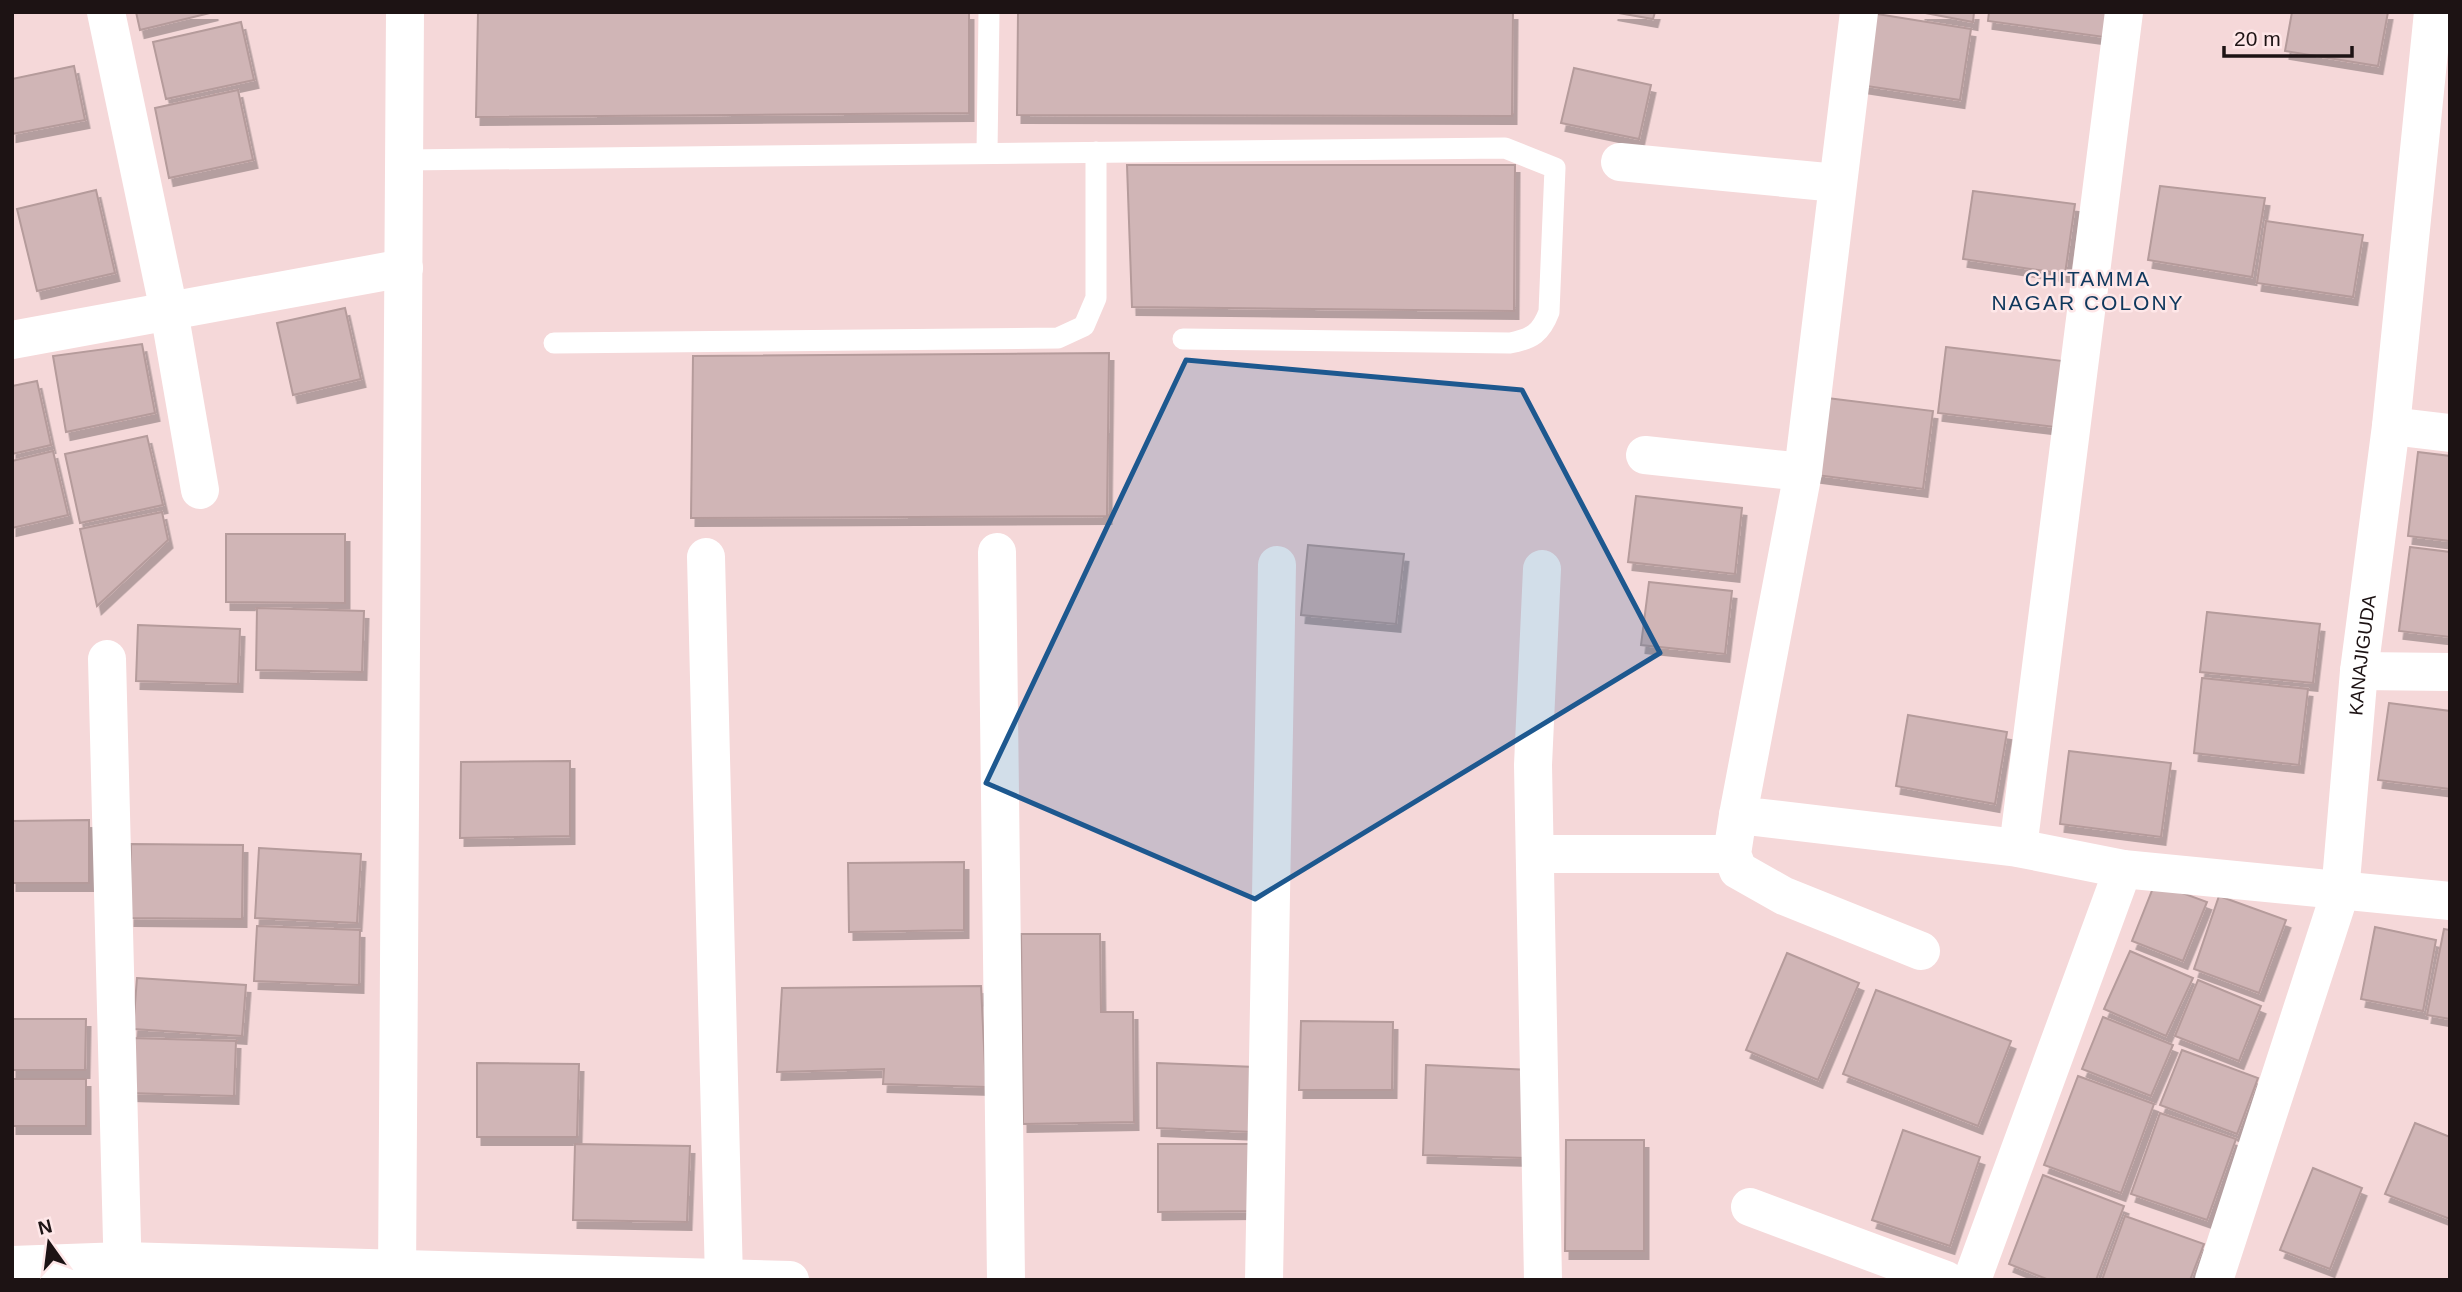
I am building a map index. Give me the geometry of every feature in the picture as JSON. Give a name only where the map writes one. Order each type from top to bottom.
[{"type":"street","points":[[107,12],[169,311],[200,490]]},
{"type":"street","points":[[397,1275],[405,12]]},
{"type":"street","points":[[1859,12],[1803,472],[1732,854],[1738,870],[1784,896],[1921,951]]},
{"type":"street","points":[[2018,848],[2124,12]]},
{"type":"street","name":"KANAJIGUDA","points":[[2214,1280],[2340,892],[2359,671],[2391,426],[2433,12]]},
{"type":"street","points":[[1620,162],[1837,183]]},
{"type":"street","points":[[12,340],[404,268]]},
{"type":"street","points":[[2391,426],[2450,433]]},
{"type":"street","points":[[1645,455],[1803,472]]},
{"type":"street","points":[[997,552],[1006,1280]]},
{"type":"street","points":[[706,557],[724,1279]]},
{"type":"street","points":[[1264,1280],[1277,565]]},
{"type":"street","points":[[1542,569],[1533,765],[1543,1280]]},
{"type":"street","points":[[107,659],[123,1270]]},
{"type":"street","points":[[2359,671],[2450,672]]},
{"type":"street","points":[[1738,815],[2018,848],[2123,869],[2450,901]]},
{"type":"street","points":[[1535,854],[1732,854]]},
{"type":"street","points":[[1972,1280],[2123,869]]},
{"type":"street","points":[[1750,1207],[1946,1280]]},
{"type":"street","points":[[12,1265],[123,1270],[790,1280]]},
{"type":"lane","points":[[987,152],[989,12]]},
{"type":"lane","points":[[405,160],[1505,148],[1555,168],[1549,313],[1542,329],[1529,339],[1510,343],[1183,339]]},
{"type":"lane","points":[[554,344],[1058,338],[1084,326],[1096,298],[1096,152]]},
{"type":"highlighted area","points":[[1186,360],[1522,390],[1660,653],[1255,899],[986,783]]},
{"type":"building","points":[[136,12],[214,12],[140,30]]},
{"type":"building","points":[[478,12],[969,12],[969,113],[476,117]]},
{"type":"building","points":[[1018,12],[1513,12],[1512,116],[1017,115]]},
{"type":"building","points":[[1613,12],[1655,12],[1653,19]]},
{"type":"building","points":[[1920,12],[1974,12],[1973,22]]},
{"type":"building","points":[[1989,12],[2108,12],[2104,37],[1988,21]]},
{"type":"building","points":[[2292,12],[2388,12],[2378,66],[2285,51]]},
{"type":"building","points":[[1871,13],[1971,29],[1960,100],[1860,85]]},
{"type":"building","points":[[241,22],[254,80],[166,99],[153,42]]},
{"type":"building","points":[[74,66],[85,120],[12,134],[12,79]]},
{"type":"building","points":[[1574,68],[1651,85],[1639,139],[1561,123]]},
{"type":"building","points":[[238,90],[253,160],[169,178],[155,108]]},
{"type":"building","points":[[1127,165],[1515,165],[1514,311],[1132,307]]},
{"type":"building","points":[[2160,186],[2265,198],[2252,277],[2148,260]]},
{"type":"building","points":[[96,190],[115,273],[37,291],[17,209]]},
{"type":"building","points":[[1973,191],[2075,204],[2065,274],[1963,259]]},
{"type":"building","points":[[2266,221],[2363,235],[2353,297],[2257,283]]},
{"type":"building","points":[[345,308],[361,379],[293,395],[277,323]]},
{"type":"building","points":[[142,344],[155,413],[66,432],[53,356]]},
{"type":"building","points":[[1946,347],[2063,361],[2055,427],[1938,413]]},
{"type":"building","points":[[1109,353],[1107,516],[691,518],[693,356]]},
{"type":"building","points":[[37,381],[51,445],[12,454],[12,386]]},
{"type":"building","points":[[1819,397],[1933,411],[1923,489],[1809,474]]},
{"type":"building","points":[[147,436],[163,505],[80,523],[65,454]]},
{"type":"building","points":[[53,451],[68,515],[12,528],[12,461]]},
{"type":"building","points":[[2418,452],[2450,456],[2450,541],[2408,536]]},
{"type":"building","points":[[1636,496],[1742,508],[1735,574],[1628,562]]},
{"type":"building","points":[[162,512],[168,540],[97,606],[80,529]]},
{"type":"building","points":[[226,534],[345,534],[345,603],[226,602]]},
{"type":"building","points":[[1308,545],[1404,554],[1396,624],[1301,615]]},
{"type":"building","points":[[2410,547],[2450,552],[2450,637],[2399,631]]},
{"type":"building","points":[[1649,582],[1732,591],[1725,654],[1641,645]]},
{"type":"building","points":[[257,608],[364,611],[362,672],[256,670]]},
{"type":"building","points":[[2207,612],[2320,624],[2313,683],[2200,672]]},
{"type":"building","points":[[138,625],[240,629],[238,684],[136,681]]},
{"type":"building","points":[[2202,678],[2308,689],[2299,765],[2194,753]]},
{"type":"building","points":[[2389,703],[2450,711],[2450,789],[2378,780]]},
{"type":"building","points":[[1908,715],[2007,732],[1995,804],[1896,786]]},
{"type":"building","points":[[2069,751],[2171,763],[2161,837],[2060,824]]},
{"type":"building","points":[[570,761],[570,836],[460,838],[461,762]]},
{"type":"building","points":[[89,820],[89,883],[12,883],[12,821]]},
{"type":"building","points":[[131,844],[243,845],[242,919],[130,918]]},
{"type":"building","points":[[259,848],[361,854],[357,923],[255,918]]},
{"type":"building","points":[[964,862],[964,930],[849,932],[848,863]]},
{"type":"building","points":[[2155,883],[2207,902],[2183,961],[2132,941]]},
{"type":"building","points":[[2219,896],[2286,920],[2259,993],[2194,969]]},
{"type":"building","points":[[257,926],[360,930],[359,985],[254,981]]},
{"type":"building","points":[[2375,927],[2436,940],[2423,1011],[2361,999]]},
{"type":"building","points":[[2444,929],[2450,930],[2450,1019],[2427,1015]]},
{"type":"building","points":[[1021,934],[1100,934],[1101,1012],[1133,1012],[1134,1122],[1023,1124]]},
{"type":"building","points":[[2130,951],[2193,978],[2166,1036],[2104,1009]]},
{"type":"building","points":[[1787,953],[1859,983],[1818,1080],[1746,1050]]},
{"type":"building","points":[[137,978],[246,985],[242,1036],[133,1029]]},
{"type":"building","points":[[2198,980],[2261,1006],[2239,1061],[2175,1036]]},
{"type":"building","points":[[981,986],[986,1087],[883,1084],[884,1069],[777,1072],[782,988]]},
{"type":"building","points":[[1876,990],[2011,1041],[1978,1126],[1843,1074]]},
{"type":"building","points":[[2103,1017],[2173,1045],[2151,1096],[2082,1069]]},
{"type":"building","points":[[12,1019],[86,1019],[85,1070],[12,1070]]},
{"type":"building","points":[[1301,1021],[1393,1022],[1392,1090],[1299,1090]]},
{"type":"building","points":[[130,1038],[236,1041],[234,1096],[128,1093]]},
{"type":"building","points":[[2182,1050],[2258,1078],[2237,1134],[2160,1105]]},
{"type":"building","points":[[477,1063],[579,1064],[577,1137],[477,1137]]},
{"type":"building","points":[[1157,1063],[1255,1067],[1253,1132],[1157,1128]]},
{"type":"building","points":[[1426,1065],[1531,1070],[1528,1158],[1423,1155]]},
{"type":"building","points":[[2078,1076],[2154,1104],[2121,1193],[2044,1165]]},
{"type":"building","points":[[12,1079],[86,1079],[86,1126],[12,1126]]},
{"type":"building","points":[[2160,1113],[2236,1139],[2207,1220],[2131,1194]]},
{"type":"building","points":[[2415,1123],[2450,1137],[2450,1219],[2385,1194]]},
{"type":"building","points":[[1903,1130],[1980,1157],[1950,1246],[1872,1220]]},
{"type":"building","points":[[1566,1140],[1644,1140],[1644,1251],[1565,1251]]},
{"type":"building","points":[[575,1144],[690,1146],[687,1222],[573,1220]]},
{"type":"building","points":[[1158,1144],[1249,1144],[1251,1211],[1158,1212]]},
{"type":"building","points":[[2313,1168],[2362,1188],[2330,1269],[2280,1250]]},
{"type":"building","points":[[2043,1175],[2124,1206],[2096,1280],[2049,1280],[2009,1264]]},
{"type":"building","points":[[2125,1216],[2204,1244],[2190,1280],[2102,1280]]},
{"type":"district","name":"CHITAMMA NAGAR COLONY","points":[[2088,290]]}]
